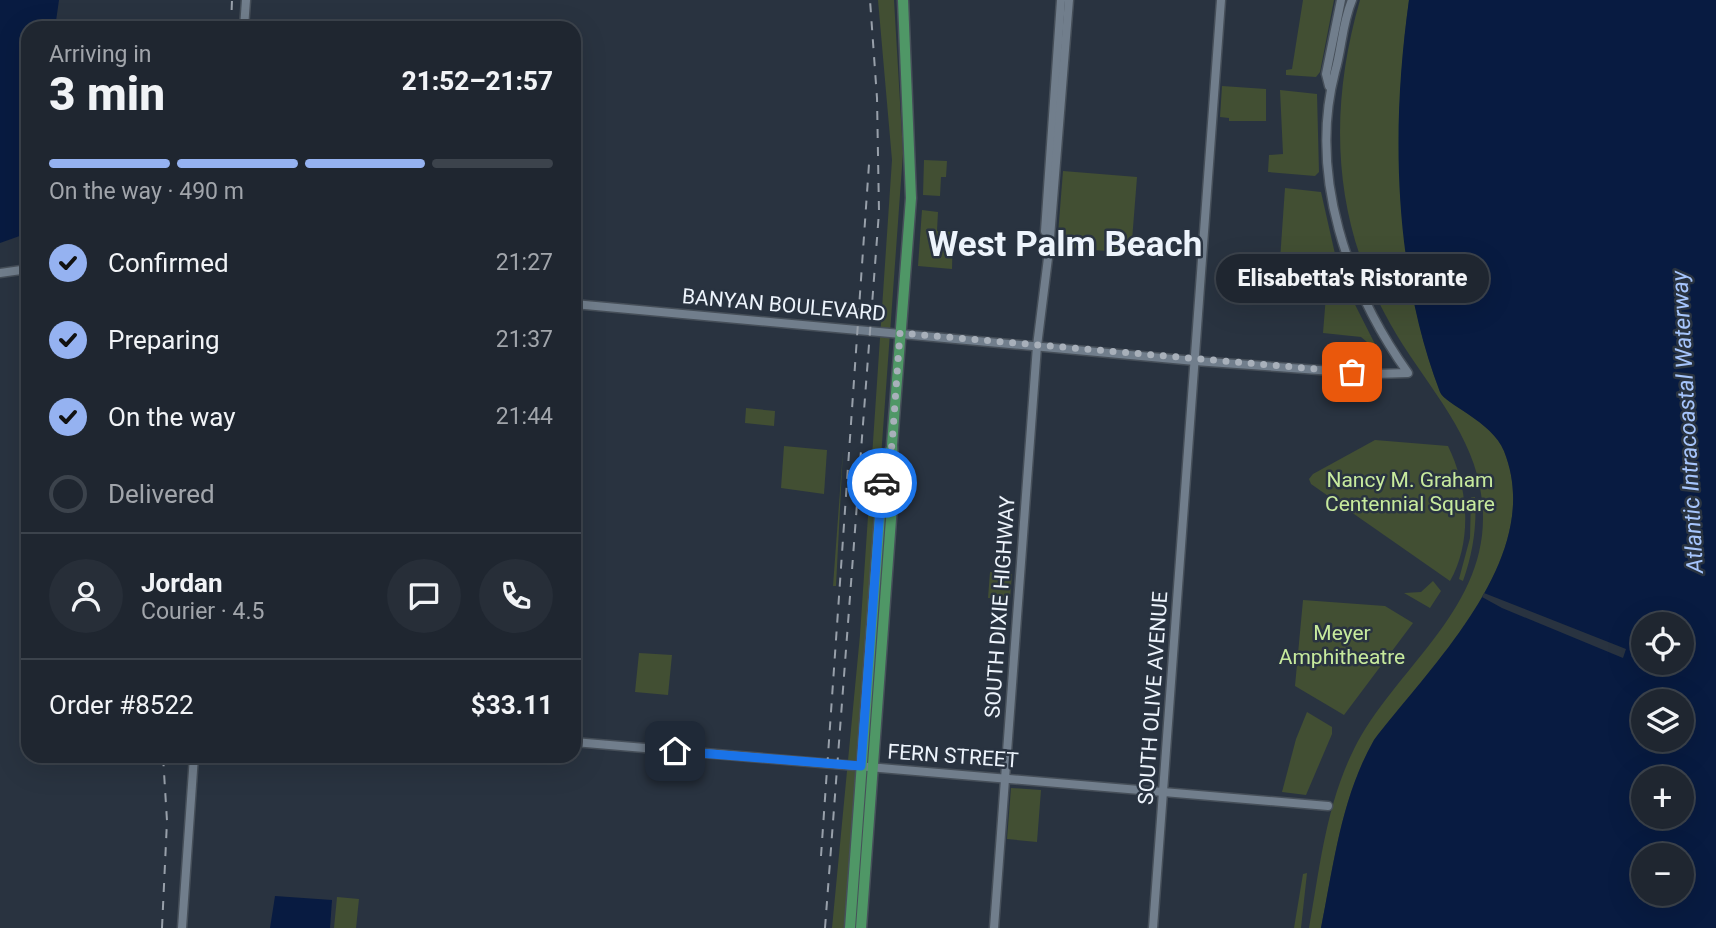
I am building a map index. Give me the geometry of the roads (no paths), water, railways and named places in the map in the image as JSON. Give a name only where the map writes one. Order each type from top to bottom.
[{"type":"main road","points":[[861,928],[895,475],[892,445],[911,176],[903,0]]},
{"type":"main road","points":[[850,928],[883,473],[892,445]]},
{"type":"street","points":[[244,21],[246,0]]},
{"type":"street","points":[[1048,258],[1045,219],[1061,0]]},
{"type":"street","points":[[1048,258],[1069,0]]},
{"type":"street","name":"SOUTH OLIVE AVENUE","points":[[1153,928],[1220,0]]},
{"type":"street","points":[[1329,86],[1326,74],[1340,0]]},
{"type":"street","points":[[1329,86],[1335,74],[1344,19],[1352,0]]},
{"type":"street","name":"BANYAN BOULEVARD","points":[[581,305],[1195,360],[1374,374],[1408,373],[1366,304],[1339,230],[1328,164],[1329,86]]},
{"type":"street","name":"SOUTH DIXIE HIGHWAY","points":[[994,928],[1037,346],[1048,258]]},
{"type":"street","points":[[0,273],[21,270]]},
{"type":"street","name":"FERN STREET","points":[[581,743],[1328,806]]},
{"type":"street","points":[[182,928],[194,763]]},
{"type":"water","points":[[0,0],[59,0],[56,21],[21,21],[21,236],[0,243]]},
{"type":"water","name":"Atlantic Intracoastal Waterway","points":[[1409,0],[1716,0],[1716,928],[1321,928],[1346,808],[1363,762],[1374,740],[1452,642],[1477,606],[1497,568],[1510,530],[1513,490],[1504,451],[1498,440],[1480,422],[1443,397],[1424,345],[1405,248],[1400,198],[1400,98]]},
{"type":"water","points":[[275,896],[332,900],[330,928],[270,928]]},
{"type":"railway","points":[[231,21],[232,0]]},
{"type":"railway","points":[[825,928],[879,212],[877,98],[870,0]]},
{"type":"railway","points":[[821,856],[869,164]]},
{"type":"railway","points":[[162,928],[167,821],[163,763]]},
{"type":"place","name":"Elisabetta's Ristorante","points":[[1352,372]]},
{"type":"district","name":"West Palm Beach","points":[[1065,244]]},
{"type":"park label","name":"Nancy M. Graham Centennial Square","points":[[1410,492]]},
{"type":"park label","name":"Meyer Amphitheatre","points":[[1342,645]]}]
